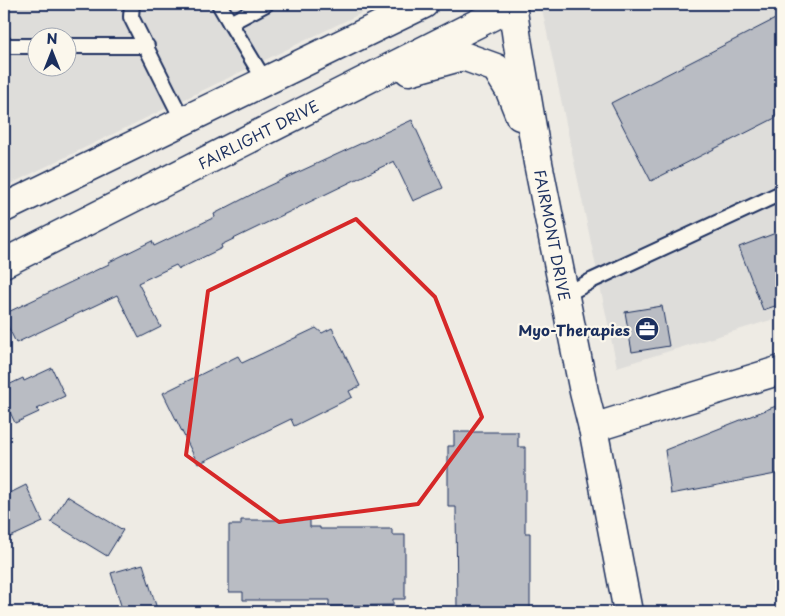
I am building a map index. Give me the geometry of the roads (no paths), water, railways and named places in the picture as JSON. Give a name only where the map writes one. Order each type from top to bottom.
[{"type":"main road","points":[[4,208],[424,4]]},
{"type":"main road","name":"FAIRLIGHT DRIVE","points":[[4,263],[512,5]]},
{"type":"main road","name":"FAIRMONT DRIVE","points":[[512,5],[538,163],[593,428],[628,612]]},
{"type":"main road","points":[[350,88],[463,56],[496,68],[510,91],[538,163]]},
{"type":"main road","points":[[593,428],[781,370]]},
{"type":"lane","points":[[132,4],[131,17],[183,121]]},
{"type":"lane","points":[[219,4],[265,81]]},
{"type":"lane","points":[[230,24],[266,4]]},
{"type":"lane","points":[[4,46],[28,46]]},
{"type":"lane","points":[[78,46],[147,46]]},
{"type":"lane","points":[[564,295],[781,194]]},
{"type":"place","name":"Myo-Therapies","points":[[647,329]]}]
